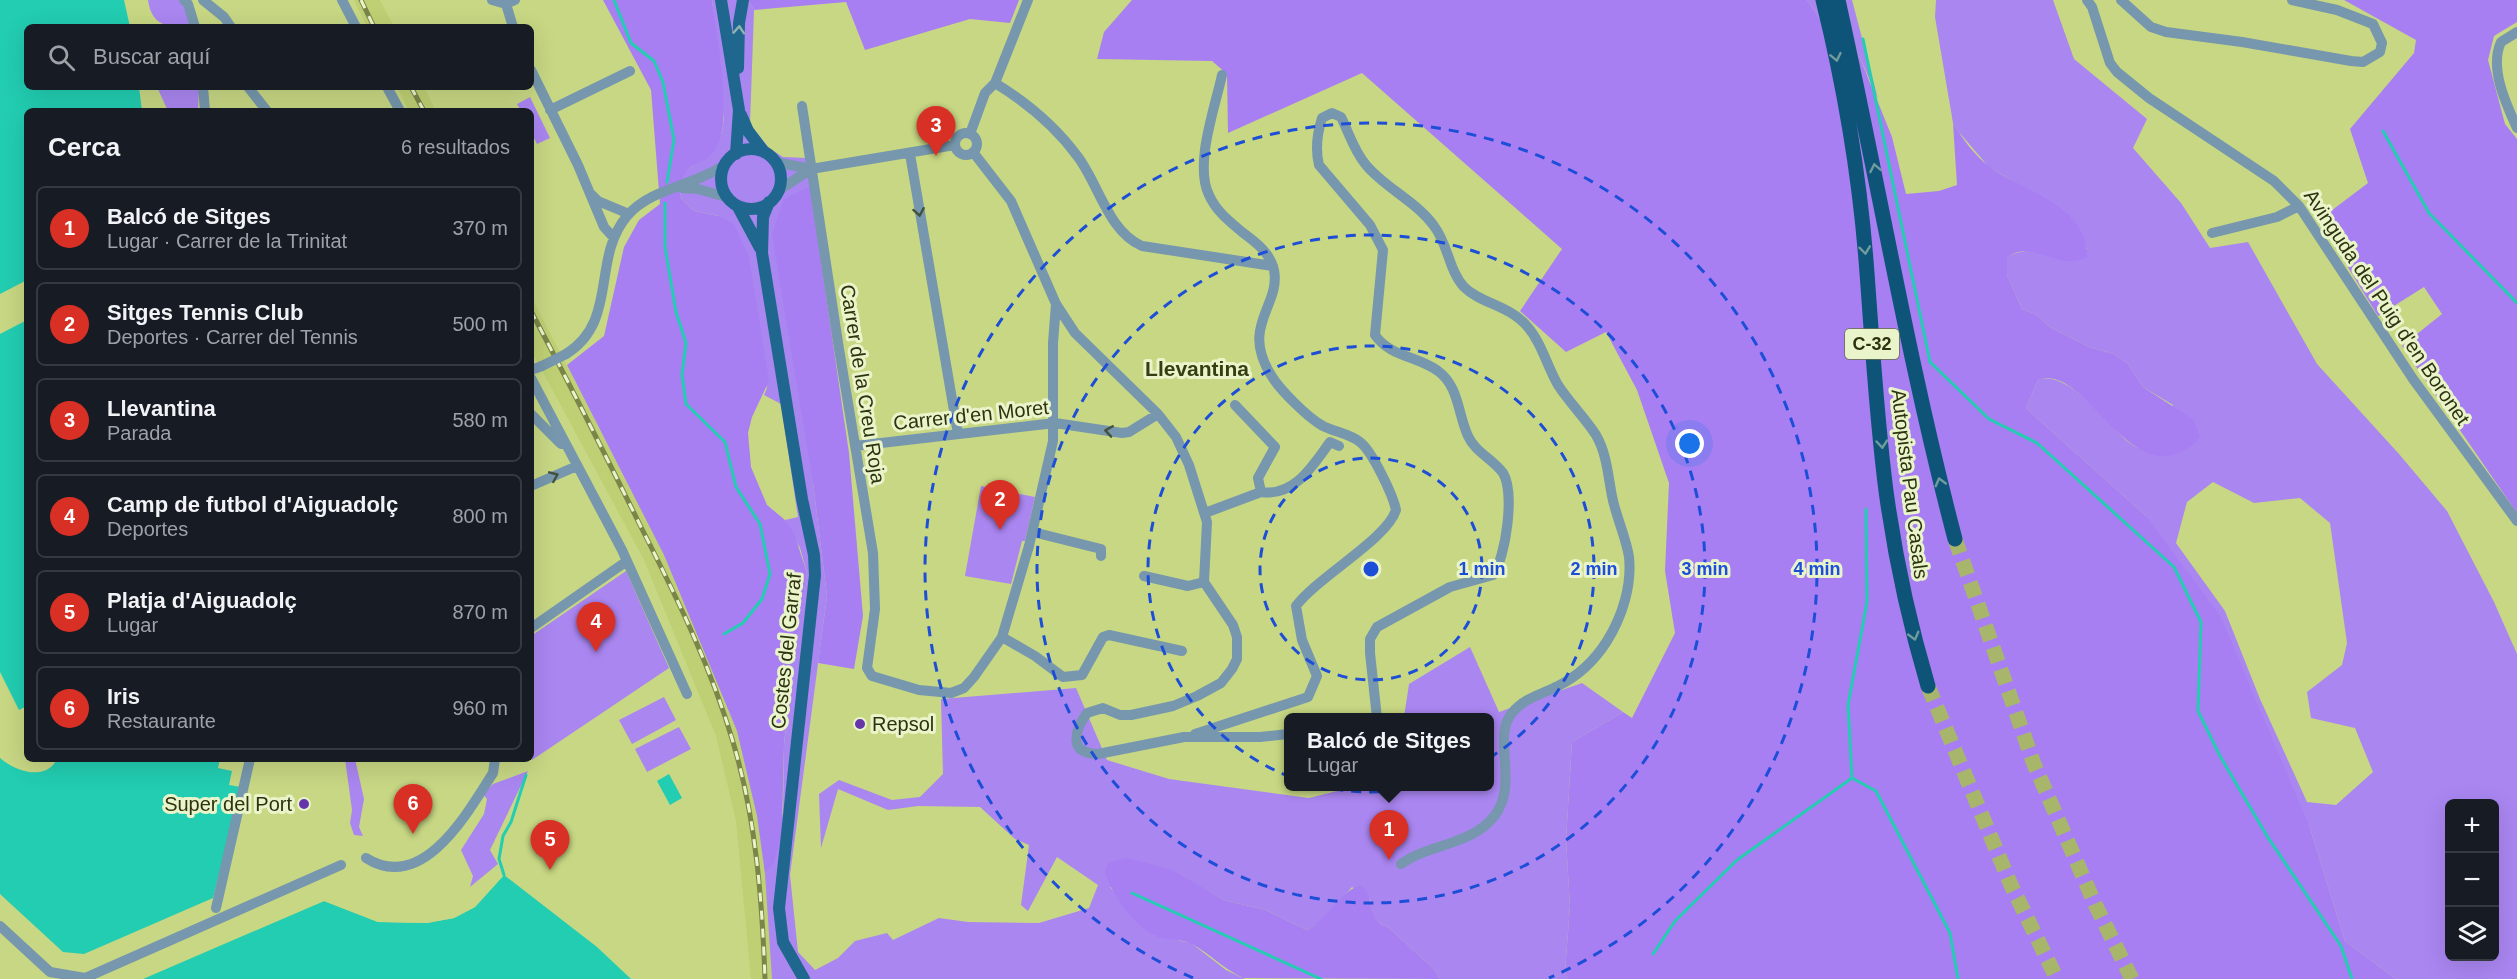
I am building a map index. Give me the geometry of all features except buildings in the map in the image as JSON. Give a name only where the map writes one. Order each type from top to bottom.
[{"type":"highway","name":"Autopista Pau Casals","points":[[1823,0],[1842,89],[1856,176],[1866,257],[1887,500],[1904,595],[1928,686]]},
{"type":"highway","name":"Autopista Pau Casals","points":[[1838,0],[1874,162],[1907,342],[1955,539]]},
{"type":"main road","points":[[721,0],[738,106],[748,130],[764,152],[775,162],[781,178],[779,190],[769,202],[758,209],[738,207]]},
{"type":"main road","points":[[736,153],[739,23],[743,0]]},
{"type":"main road","points":[[762,253],[738,207],[726,196],[721,181],[723,166],[736,153],[750,149],[764,152]]},
{"type":"main road","points":[[762,253],[763,217],[769,202]]},
{"type":"main road","name":"Costes del Garraf","points":[[762,253],[815,565],[778,908],[783,942],[804,979]]},
{"type":"street","points":[[184,0],[188,4],[194,24]]},
{"type":"street","points":[[202,0],[224,17],[229,24]]},
{"type":"street","points":[[342,0],[354,24]]},
{"type":"street","points":[[492,0],[510,2],[513,24]]},
{"type":"street","points":[[970,134],[985,93],[995,83],[1028,0]]},
{"type":"street","points":[[2121,0],[2151,27],[2166,32],[2242,42],[2351,61],[2363,62],[2380,52],[2382,43],[2373,24],[2337,10],[2292,0]]},
{"type":"street","name":"Avinguda del Puig d'en Boronet","points":[[2092,2],[2110,63],[2123,78],[2274,181],[2299,206],[2413,379],[2517,520]]},
{"type":"street","points":[[2517,32],[2501,42],[2496,63],[2506,102],[2517,128]]},
{"type":"street","points":[[550,110],[630,71]]},
{"type":"street","points":[[1184,737],[1308,697],[1317,676],[1302,640],[1296,606],[1322,579],[1389,526],[1396,510],[1387,482],[1362,443],[1320,424],[1271,375],[1260,347],[1258,331],[1274,281],[1273,266],[1262,249],[1222,215],[1208,195],[1203,170],[1222,75]]},
{"type":"street","points":[[534,76],[591,194],[604,227],[614,238]]},
{"type":"street","points":[[995,83],[1038,114],[1078,157],[1104,199],[1115,224],[1127,239],[1142,246],[1273,266]]},
{"type":"street","points":[[203,90],[205,108]]},
{"type":"street","points":[[250,90],[265,108]]},
{"type":"street","points":[[389,90],[398,108]]},
{"type":"street","name":"Carrer de la Creu Roja","points":[[802,106],[873,553],[875,609],[867,668],[872,676],[885,681],[936,693],[951,693],[964,688],[1002,637]]},
{"type":"street","points":[[1377,713],[1370,653],[1373,632],[1383,621],[1450,587],[1493,575],[1501,560],[1510,498],[1503,474],[1470,440],[1454,391],[1447,380],[1438,371],[1391,349],[1375,335],[1383,250],[1370,225],[1319,165],[1317,154],[1322,118],[1332,113],[1341,117],[1354,147],[1367,166],[1403,195],[1434,225],[1462,284],[1477,296],[1517,316],[1533,333],[1560,387],[1577,408],[1601,446],[1614,507],[1629,555],[1629,578],[1623,605],[1599,653],[1566,682],[1519,705],[1510,715],[1504,730],[1505,792],[1494,817],[1472,835],[1422,852],[1401,864]]},
{"type":"street","points":[[970,134],[958,136],[955,145],[960,154],[973,152]]},
{"type":"street","points":[[970,134],[976,142],[973,152]]},
{"type":"street","points":[[775,162],[811,169],[955,145]]},
{"type":"street","points":[[973,152],[1011,201],[1056,304],[1075,333],[1158,414],[1176,437],[1189,465],[1205,513],[1208,534],[1204,582],[1233,625],[1237,637],[1237,659],[1221,683],[1173,706],[1131,716],[1103,708],[1087,713],[1081,721],[1076,741],[1079,749],[1086,754],[1098,754],[1184,737],[1260,737],[1284,734]]},
{"type":"street","points":[[910,154],[958,434]]},
{"type":"street","points":[[534,369],[566,354],[580,344],[593,328],[614,238],[629,214],[653,197],[723,166]]},
{"type":"street","points":[[779,190],[811,169]]},
{"type":"street","points":[[675,188],[698,189],[726,196]]},
{"type":"street","points":[[591,194],[598,201],[629,214]]},
{"type":"street","points":[[2212,232],[2277,217],[2299,206]]},
{"type":"street","points":[[1056,304],[1053,343],[1054,423],[1033,532],[1002,637],[1035,656],[1063,677],[1070,678],[1082,675],[1103,637],[1109,635],[1182,651]]},
{"type":"street","points":[[534,384],[627,561],[687,694]]},
{"type":"street","points":[[1235,405],[1275,447],[1258,478],[1261,492]]},
{"type":"street","name":"Carrer d'en Moret","points":[[855,446],[1054,423],[1122,433],[1130,432],[1158,414]]},
{"type":"street","points":[[534,417],[548,429],[575,462]]},
{"type":"street","points":[[1205,513],[1261,492],[1269,494],[1301,481],[1330,442],[1339,446]]},
{"type":"street","points":[[534,484],[575,462]]},
{"type":"street","points":[[1033,532],[1101,549],[1101,556]]},
{"type":"street","points":[[534,626],[627,561]]},
{"type":"street","points":[[1144,576],[1188,586],[1204,582]]},
{"type":"street","points":[[216,908],[249,762]]},
{"type":"street","points":[[366,858],[377,863],[404,866],[437,850],[494,773],[495,762]]},
{"type":"street","points":[[0,926],[51,972],[85,978],[341,865]]},
{"type":"shaded area","points":[[148,0],[181,0],[191,24],[162,24],[153,16]]},
{"type":"shaded area","points":[[354,0],[380,0],[392,24],[366,24]]},
{"type":"shaded area","points":[[603,0],[712,0],[720,54],[724,118],[716,148],[704,160],[688,169],[682,183],[680,197],[694,211],[719,216],[734,224],[749,257],[769,381],[752,417],[748,433],[751,467],[767,505],[785,520],[794,533],[807,573],[790,682],[784,745],[782,828],[775,861],[765,874],[757,816],[737,731],[664,555],[567,365],[604,336],[624,247],[639,220],[660,204],[651,90]]},
{"type":"shaded area","points":[[712,0],[748,0],[754,10],[750,124],[769,148],[783,157],[806,158],[810,186],[813,483],[827,596],[790,875],[798,952],[815,970],[838,958],[855,941],[887,933],[893,940],[939,918],[968,922],[1039,923],[1089,908],[1098,885],[1057,857],[1028,911],[1021,905],[1029,845],[1015,839],[980,807],[918,806],[888,810],[838,789],[821,848],[819,794],[839,780],[892,800],[920,797],[943,774],[941,699],[1076,688],[1107,760],[1169,779],[1309,798],[1337,791],[1494,791],[1494,713],[1405,713],[1409,684],[1470,647],[1499,712],[1582,683],[1623,712],[1572,742],[1566,840],[1570,906],[1565,971],[1567,979],[1440,979],[1435,970],[1388,927],[1377,920],[1370,899],[1352,887],[1322,921],[1307,930],[1266,910],[1224,900],[1208,891],[1110,887],[1132,915],[1154,935],[1191,943],[1226,970],[1245,979],[772,979],[765,874],[775,860],[783,812],[784,745],[793,659],[807,573],[800,548],[785,520],[798,517],[781,404],[764,395],[767,388],[719,216],[694,211],[680,197],[681,176],[705,157],[722,133],[724,118]]},
{"type":"shaded area","points":[[748,0],[1019,0],[1010,23],[970,19],[865,50],[846,2],[754,10]]},
{"type":"shaded area","points":[[1132,0],[1807,0],[1825,26],[1858,53],[1892,137],[1906,194],[1939,191],[1957,185],[1953,123],[1984,162],[2002,175],[2050,201],[2077,224],[2084,239],[2087,257],[2077,261],[2066,261],[2026,251],[2007,258],[2007,275],[2022,309],[2037,315],[2050,327],[2089,347],[2114,354],[2128,364],[2143,387],[2194,420],[2200,437],[2193,445],[2178,453],[2158,456],[2139,449],[2121,436],[2071,387],[2055,379],[2038,380],[2026,408],[2145,515],[2221,617],[2310,828],[2345,941],[2396,979],[1567,979],[1565,971],[1570,906],[1566,840],[1572,742],[1623,712],[1632,718],[1675,633],[1665,571],[1669,483],[1637,390],[1606,332],[1566,352],[1520,311],[1562,249],[1362,73],[1228,133],[1227,74],[1212,61],[1097,59],[1104,32]]},
{"type":"shaded area","points":[[1807,0],[1852,0],[1878,99],[1858,53],[1825,26]]},
{"type":"shaded area","points":[[1936,0],[2053,0],[2074,59],[2147,119],[2133,148],[2181,203],[2210,248],[2248,242],[2317,364],[2399,454],[2447,511],[2494,602],[2517,654],[2517,979],[2396,979],[2345,941],[2310,828],[2145,515],[2026,408],[2038,380],[2050,379],[2062,382],[2086,400],[2127,441],[2152,454],[2173,405],[2143,387],[2128,364],[2114,354],[2089,347],[2050,327],[2037,315],[2022,309],[2007,275],[2007,258],[2013,254],[2033,250],[2087,249],[2079,231],[2066,214],[1988,166],[1953,123],[1935,17]],"holes":[[[2213,482],[2254,503],[2300,498],[2330,523],[2347,643],[2342,665],[2307,692],[2311,718],[2355,728],[2373,772],[2336,805],[2307,802],[2260,699],[2225,611],[2176,543],[2187,502]]]},
{"type":"shaded area","points":[[2344,0],[2517,0],[2517,22],[2494,36],[2488,60],[2505,124],[2517,139],[2517,513],[2402,346],[2442,314],[2424,287],[2378,316],[2319,220],[2368,183],[2350,129],[2414,53],[2416,40]]},
{"type":"shaded area","points":[[158,90],[199,90],[198,108],[167,108]]},
{"type":"shaded area","points":[[398,90],[426,90],[434,108],[408,108]]},
{"type":"shaded area","points":[[530,97],[550,138],[537,144],[534,138],[534,108],[519,108],[517,104]]},
{"type":"shaded area","points":[[810,186],[849,453],[863,616],[854,669],[818,663],[827,596],[813,483],[772,234],[784,199]]},
{"type":"shaded area","points":[[534,302],[664,555],[737,731],[757,816],[769,901],[772,979],[751,979],[736,821],[716,736],[644,560],[534,356]]},
{"type":"shaded area","points":[[981,486],[1035,497],[1025,541],[1022,541],[1011,584],[965,576]]},
{"type":"shaded area","points":[[626,571],[669,668],[534,759],[534,634]]},
{"type":"shaded area","points":[[664,697],[676,720],[632,744],[619,720]]},
{"type":"shaded area","points":[[679,727],[691,749],[647,772],[635,749]]},
{"type":"shaded area","points":[[345,762],[356,762],[364,799],[359,827],[363,836],[354,835],[350,823],[352,810]]},
{"type":"shaded area","points":[[528,771],[490,850],[498,864],[470,887],[473,876],[461,850],[484,814],[487,799],[483,794],[493,784]]},
{"type":"shaded area","points":[[1127,858],[1172,870],[1224,900],[1266,910],[1307,930],[1315,925],[1346,893],[1361,885],[1366,890],[1377,920],[1388,927],[1435,970],[1440,979],[1243,978],[1192,944],[1165,939],[1148,932],[1132,917],[1111,888],[1105,870],[1109,862]]},
{"type":"water","points":[[0,0],[124,0],[129,24],[24,24],[24,90],[139,90],[142,108],[24,108],[24,282],[0,294]]},
{"type":"water","points":[[24,322],[24,708],[19,710],[0,672],[0,334]]},
{"type":"water","points":[[0,758],[13,767],[30,772],[45,770],[55,762],[219,762],[218,768],[232,771],[229,785],[241,787],[213,898],[84,954],[63,952],[0,894]]},
{"type":"water","points":[[669,774],[682,798],[670,805],[657,781]]},
{"type":"water","points":[[504,875],[597,947],[631,979],[143,979],[324,901],[378,922],[427,923],[454,918],[475,907]]},
{"type":"pier","points":[[503,873],[504,875],[475,907],[454,918],[427,923],[378,922],[324,901],[140,979],[323,898],[379,919],[427,920],[453,915],[473,905]]},
{"type":"waterway","points":[[614,0],[631,43],[654,61],[663,82],[674,140],[667,182]]},
{"type":"waterway","points":[[1863,39],[1930,362],[1989,419],[2037,443],[2174,567],[2201,622],[2198,711],[2220,756],[2267,836],[2341,946],[2352,979]]},
{"type":"waterway","points":[[2383,131],[2429,213],[2517,303]]},
{"type":"waterway","points":[[665,203],[665,247],[676,312],[686,343],[682,375],[686,404],[725,442],[736,487],[760,524],[770,574],[762,599],[743,623],[724,634]]},
{"type":"waterway","points":[[1866,509],[1867,602],[1848,705],[1852,778],[1876,791],[1950,933],[1958,979]]},
{"type":"waterway","points":[[504,875],[499,859],[503,836],[511,822],[526,775]]},
{"type":"waterway","points":[[1653,954],[1675,921],[1737,860],[1852,778]]},
{"type":"waterway","points":[[1132,893],[1321,979]]},
{"type":"tunnel","points":[[1955,539],[2034,764],[2095,904],[2132,979]]},
{"type":"tunnel","points":[[1928,686],[2011,885],[2057,979]]},
{"type":"railway","points":[[361,0],[373,24]]},
{"type":"railway","points":[[413,90],[422,108]]},
{"type":"railway","points":[[534,317],[668,581],[704,660],[724,714],[741,771],[752,829],[760,889],[765,979]]},
{"type":"place","name":"Llevantina","points":[[936,156]]},
{"type":"place","name":"Sitges Tennis Club","points":[[1000,530]]},
{"type":"place","name":"Camp de futbol d'Aiguadolç","points":[[596,652]]},
{"type":"place","name":"Repsol","points":[[860,724]]},
{"type":"place","name":"Super del Port","points":[[304,804]]},
{"type":"place","name":"Iris","points":[[413,834]]},
{"type":"place","name":"Balcó de Sitges","points":[[1389,860]]},
{"type":"place","name":"Platja d'Aiguadolç","points":[[550,870]]},
{"type":"district","name":"Llevantina","points":[[1197,368]]}]
